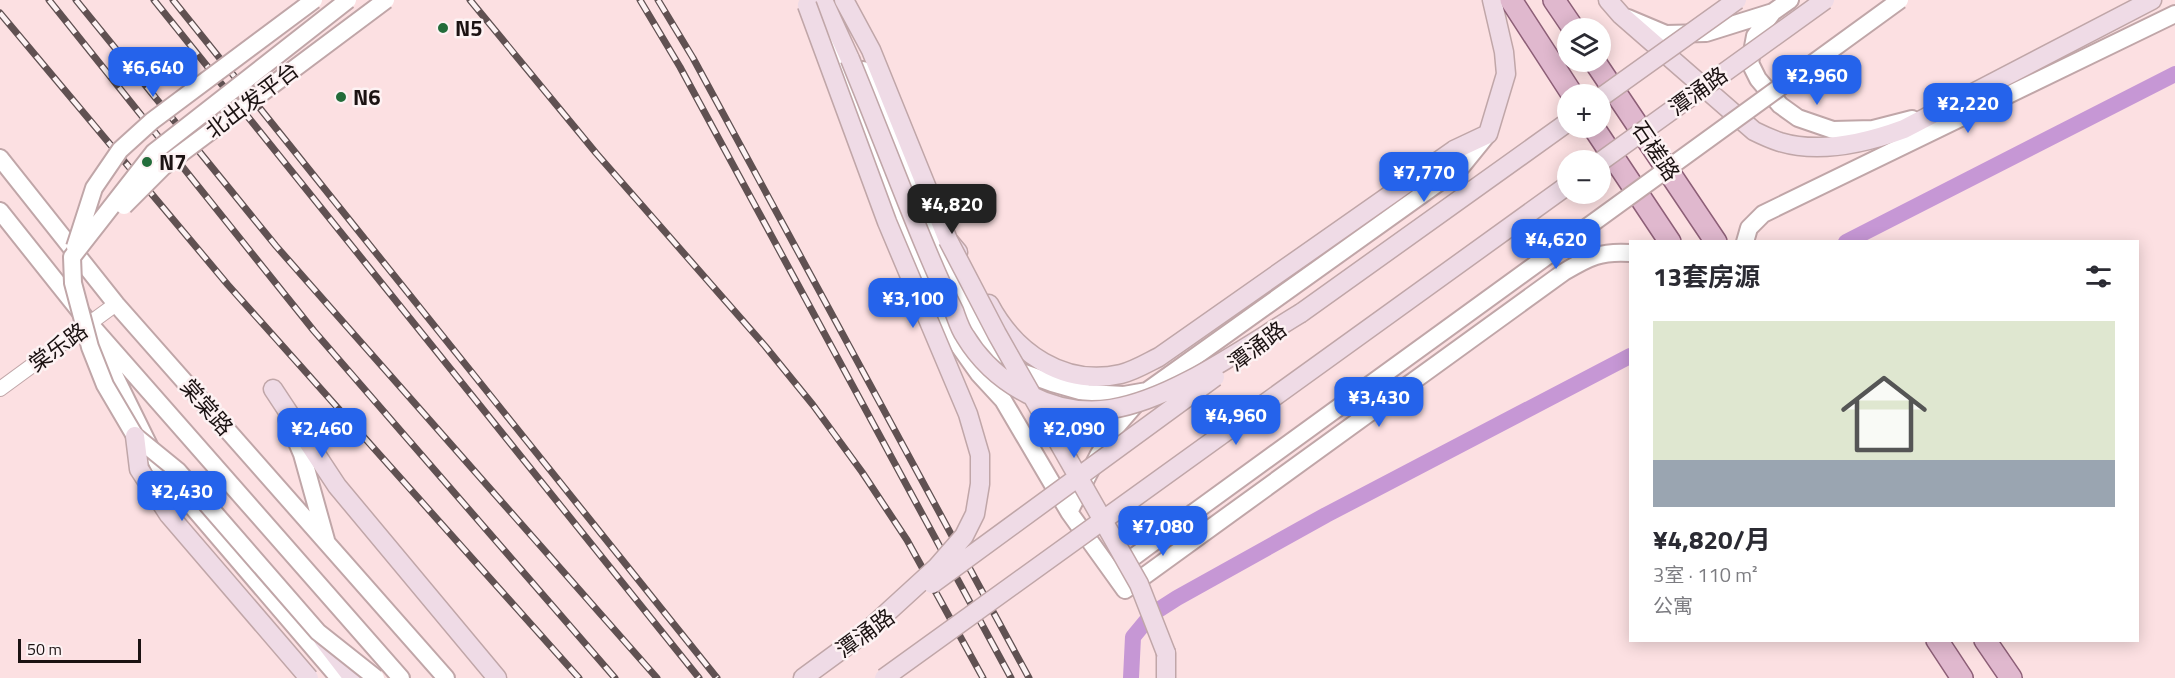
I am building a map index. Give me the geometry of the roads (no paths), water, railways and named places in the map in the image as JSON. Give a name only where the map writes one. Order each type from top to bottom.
[{"type":"main road","points":[[844,0],[871,50],[948,240],[997,334],[1139,584],[1166,653],[1166,678]]},
{"type":"main road","points":[[948,240],[974,274],[994,314],[1027,352],[1069,375],[1105,377],[1123,374],[1159,357],[1454,150],[1488,134],[1506,74],[1504,52],[1492,0]]},
{"type":"main road","points":[[1511,0],[1566,84]]},
{"type":"main road","points":[[1554,0],[1566,18]]},
{"type":"main road","points":[[1608,0],[1621,15],[1754,131],[1780,142],[1822,148],[1883,137],[1904,129],[2152,0]]},
{"type":"main road","points":[[1611,90],[1737,0]]},
{"type":"main road","name":"潭涌路","points":[[1611,154],[1825,0]]},
{"type":"main road","points":[[813,1],[850,59],[940,285],[965,336],[984,361],[1010,385],[1045,403],[1079,410],[1110,410],[1147,400],[1188,381],[1301,313]]},
{"type":"main road","points":[[813,1],[887,222],[968,414],[980,455],[980,484],[975,514],[964,536],[937,567],[867,631]]},
{"type":"main road","name":"石槎路","points":[[1602,72],[1715,240]]},
{"type":"main road","name":"潭涌路","points":[[804,678],[1301,313],[1557,130]]},
{"type":"main road","name":"石槎路","points":[[1601,138],[1669,240]]},
{"type":"main road","points":[[884,678],[1557,193]]},
{"type":"main road","points":[[273,389],[337,486],[498,678]]},
{"type":"main road","points":[[135,436],[139,469],[169,515],[309,678]]},
{"type":"main road","points":[[318,633],[353,678]]},
{"type":"main road","points":[[1938,642],[1962,678]]},
{"type":"main road","points":[[1986,642],[2011,678]]},
{"type":"street","name":"北出发平台","points":[[135,436],[105,385],[90,347],[73,283],[72,257],[94,188],[120,150],[152,120],[314,0]]},
{"type":"street","name":"北出发平台","points":[[72,257],[154,152],[348,0]]},
{"type":"street","name":"北出发平台","points":[[72,257],[163,167],[386,0]]},
{"type":"street","points":[[831,0],[889,127],[937,244],[979,336],[1008,367],[1052,383],[1087,393],[1124,395],[1147,391]]},
{"type":"street","points":[[1621,15],[1666,34],[1706,33],[1773,12],[1790,0]]},
{"type":"street","points":[[1113,573],[1900,0]]},
{"type":"street","points":[[813,1],[957,343],[979,374],[1003,400],[1069,512],[1125,590],[1564,272],[1593,255],[1613,252],[1629,253]]},
{"type":"street","points":[[1773,12],[1755,36],[1750,63],[1758,79],[1780,105],[1798,118],[1833,130],[1873,129],[1932,114]]},
{"type":"street","points":[[1745,240],[1749,228],[1763,214],[2175,14]]},
{"type":"street","points":[[1069,512],[1099,454],[1116,427],[1147,391],[1462,166],[1488,134]]},
{"type":"street","name":"棠棠路","points":[[0,158],[116,304],[446,678]]},
{"type":"street","name":"棠棠路","points":[[0,211],[90,324],[401,678]]},
{"type":"street","name":"棠乐路","points":[[0,389],[116,304]]},
{"type":"street","points":[[90,324],[161,470],[339,678]]},
{"type":"street","points":[[273,389],[302,454],[327,544]]},
{"type":"street","points":[[135,436],[178,471],[318,633],[376,678]]},
{"type":"waterway","points":[[1850,240],[2175,74]]},
{"type":"waterway","points":[[1131,678],[1133,637],[1152,614],[1326,515],[1629,357]]},
{"type":"railway","points":[[49,0],[314,331],[615,678]]},
{"type":"railway","points":[[76,0],[276,246],[657,678]]},
{"type":"railway","points":[[154,0],[699,678]]},
{"type":"railway","points":[[173,0],[717,678]]},
{"type":"railway","points":[[470,0],[596,153],[765,346],[813,405],[862,472],[907,540],[983,678]]},
{"type":"railway","points":[[640,0],[680,67],[1011,678]]},
{"type":"railway","points":[[658,0],[693,58],[1029,678]]},
{"type":"railway","points":[[0,13],[228,285],[579,678]]},
{"type":"place","name":"N5","points":[[443,28]]},
{"type":"place","name":"N6","points":[[341,97]]},
{"type":"place","name":"N7","points":[[147,162]]}]
